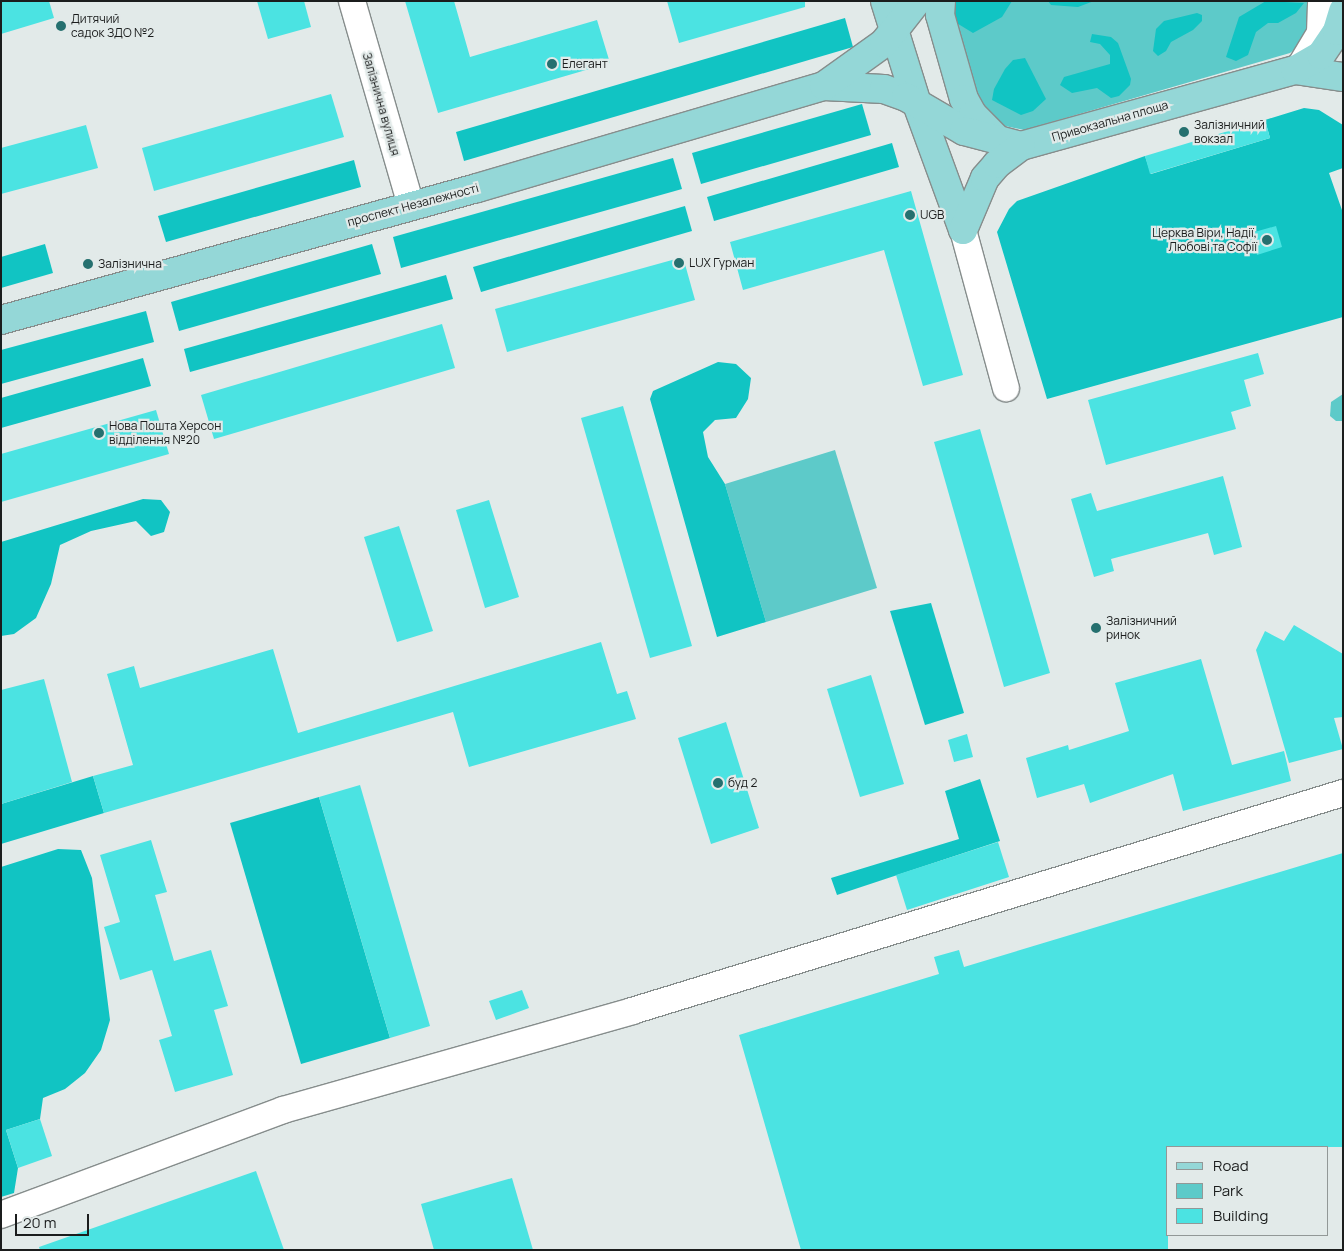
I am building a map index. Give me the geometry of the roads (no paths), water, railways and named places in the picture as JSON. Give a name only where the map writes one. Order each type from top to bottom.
[{"type":"main road","points":[[885,1],[917,104],[963,230]]},
{"type":"main road","name":"проспект Незалежності","points":[[1,320],[410,206],[824,86],[875,52],[917,1]]},
{"type":"main road","points":[[940,1],[940,15],[964,99],[973,115],[1010,143],[997,164],[985,178],[963,230]]},
{"type":"main road","name":"Привокзальна площа","points":[[1010,143],[1294,70],[1321,55],[1337,30],[1343,11]]},
{"type":"main road","points":[[1294,70],[1343,76]]},
{"type":"main road","name":"проспект Незалежності","points":[[824,86],[884,89],[917,104],[964,131],[1010,143]]},
{"type":"street","name":"Залізнична вулиця","points":[[352,1],[410,206]]},
{"type":"street","points":[[1294,70],[1306,59],[1320,33],[1321,1]]},
{"type":"street","points":[[963,230],[1006,388]]},
{"type":"street","points":[[1,1215],[283,1110],[632,1011],[1343,793]]},
{"type":"place","name":"Дитячий садок ЗДО №2","points":[[61,26]]},
{"type":"place","name":"Елегант","points":[[552,64]]},
{"type":"place","name":"Залізничний вокзал","points":[[1184,132]]},
{"type":"place","name":"UGB","points":[[910,215]]},
{"type":"place","name":"Церква Віри, Надії, Любові та Софії","points":[[1267,240]]},
{"type":"place","name":"LUX Гурман","points":[[679,263]]},
{"type":"place","name":"Залізнична","points":[[88,264]]},
{"type":"place","name":"Нова Пошта Херсон відділення №20","points":[[99,433]]},
{"type":"place","name":"Залізничний ринок","points":[[1096,628]]},
{"type":"place","name":"буд 2","points":[[718,783]]}]
